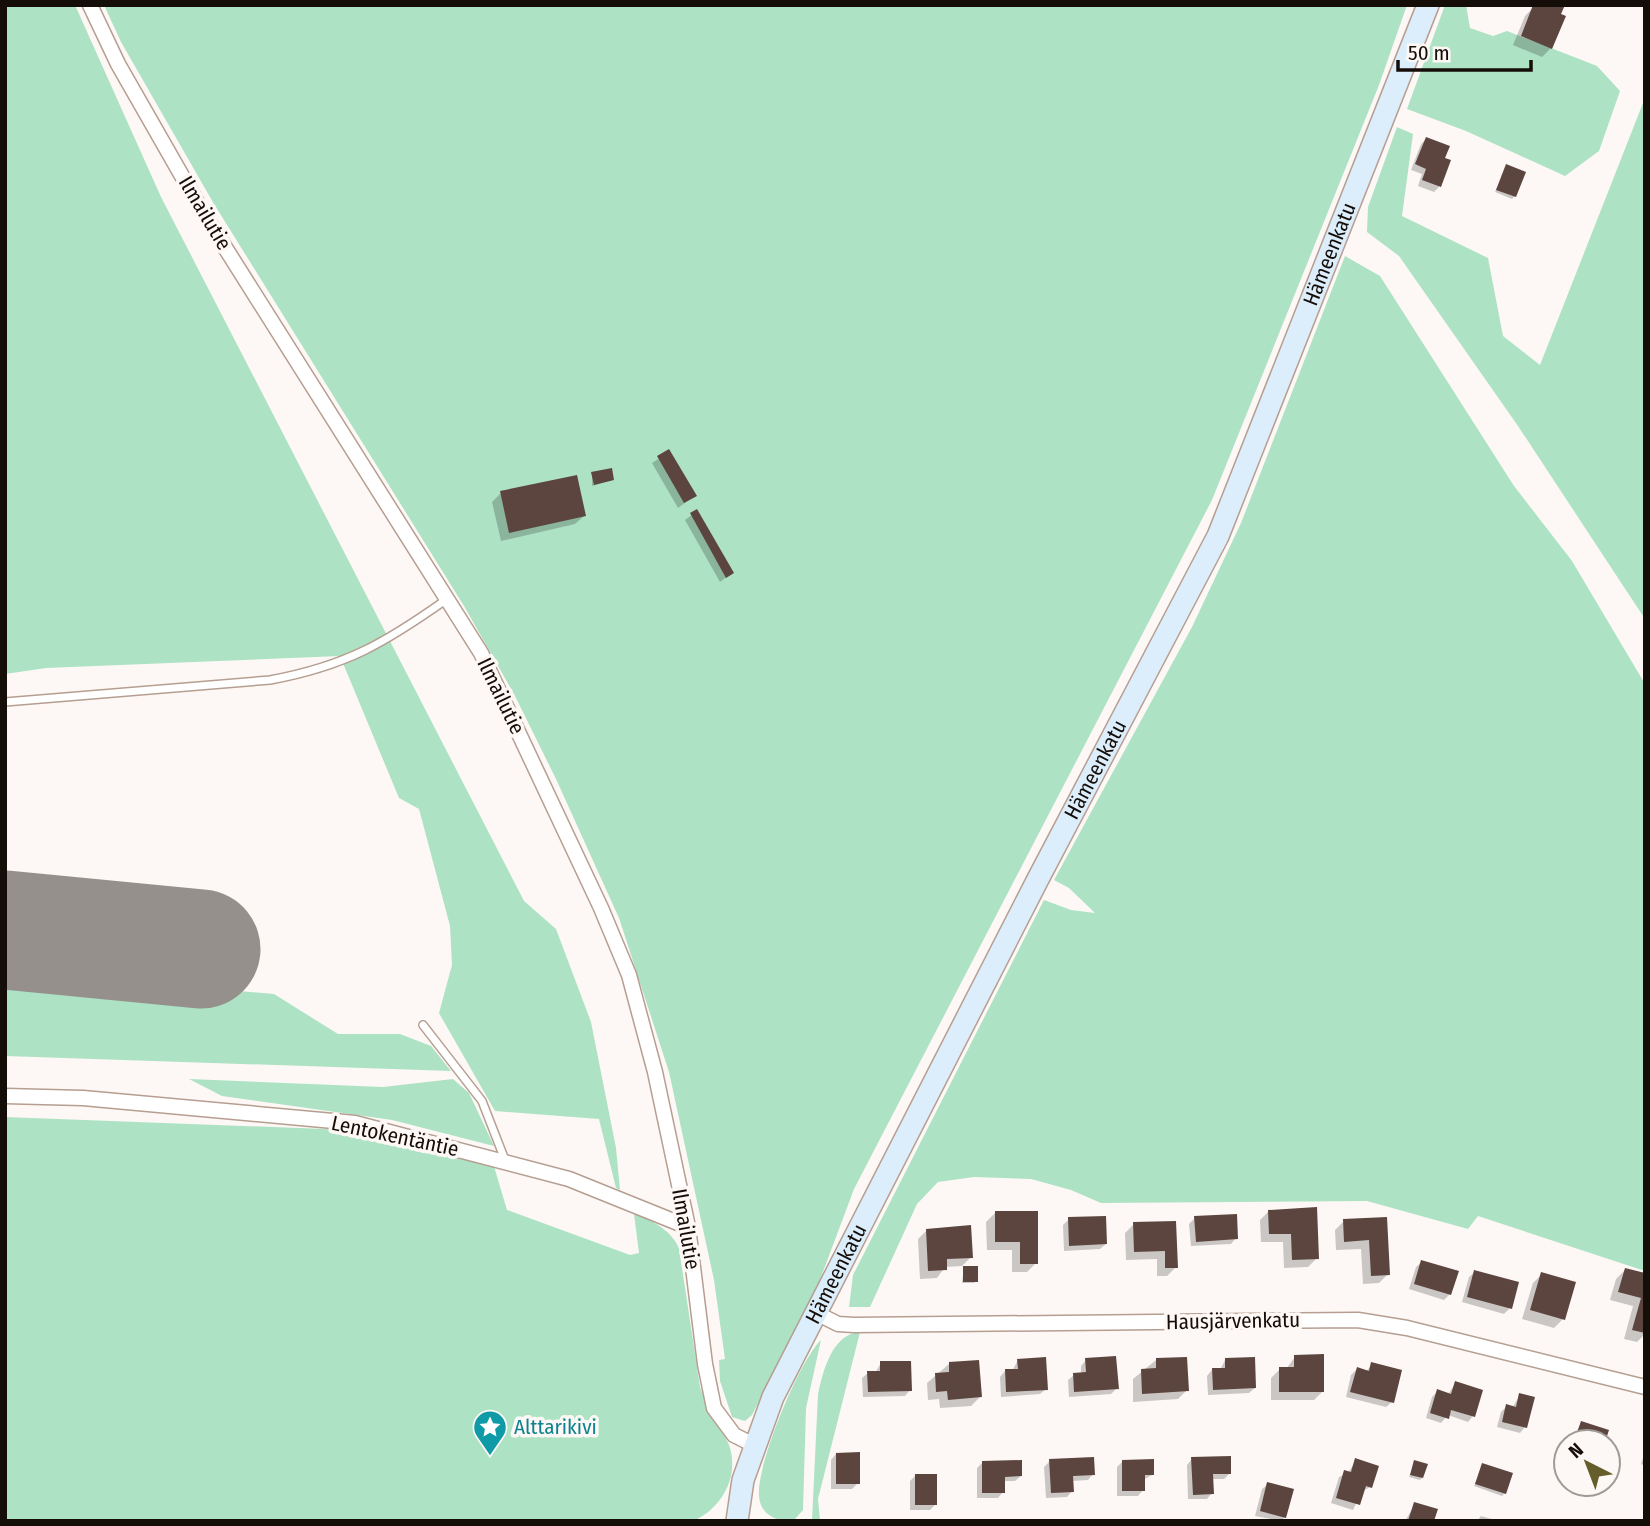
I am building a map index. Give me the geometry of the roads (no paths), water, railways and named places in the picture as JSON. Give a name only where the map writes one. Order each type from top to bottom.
[{"type":"main road","name":"Hämeenkatu","points":[[737,1521],[743,1480],[773,1397],[1218,536],[1428,5]]},
{"type":"street","name":"Ilmailutie","points":[[90,5],[118,64],[202,211],[448,598],[481,653],[516,726],[629,975],[655,1072],[688,1227],[706,1375],[714,1408],[734,1435],[754,1445]]},
{"type":"street","name":"Lentokentäntie","points":[[5,1096],[83,1098],[355,1123],[505,1160],[569,1179],[688,1227]]},
{"type":"street","name":"Hausjärvenkatu","points":[[816,1313],[838,1324],[855,1325],[1358,1320],[1406,1328],[1645,1387]]},
{"type":"lane","points":[[5,702],[270,680],[307,673],[366,652],[396,635],[448,598]]},
{"type":"lane","points":[[423,1025],[482,1101],[505,1160]]},
{"type":"place","name":"Alttarikivi","points":[[490,1457]]}]
